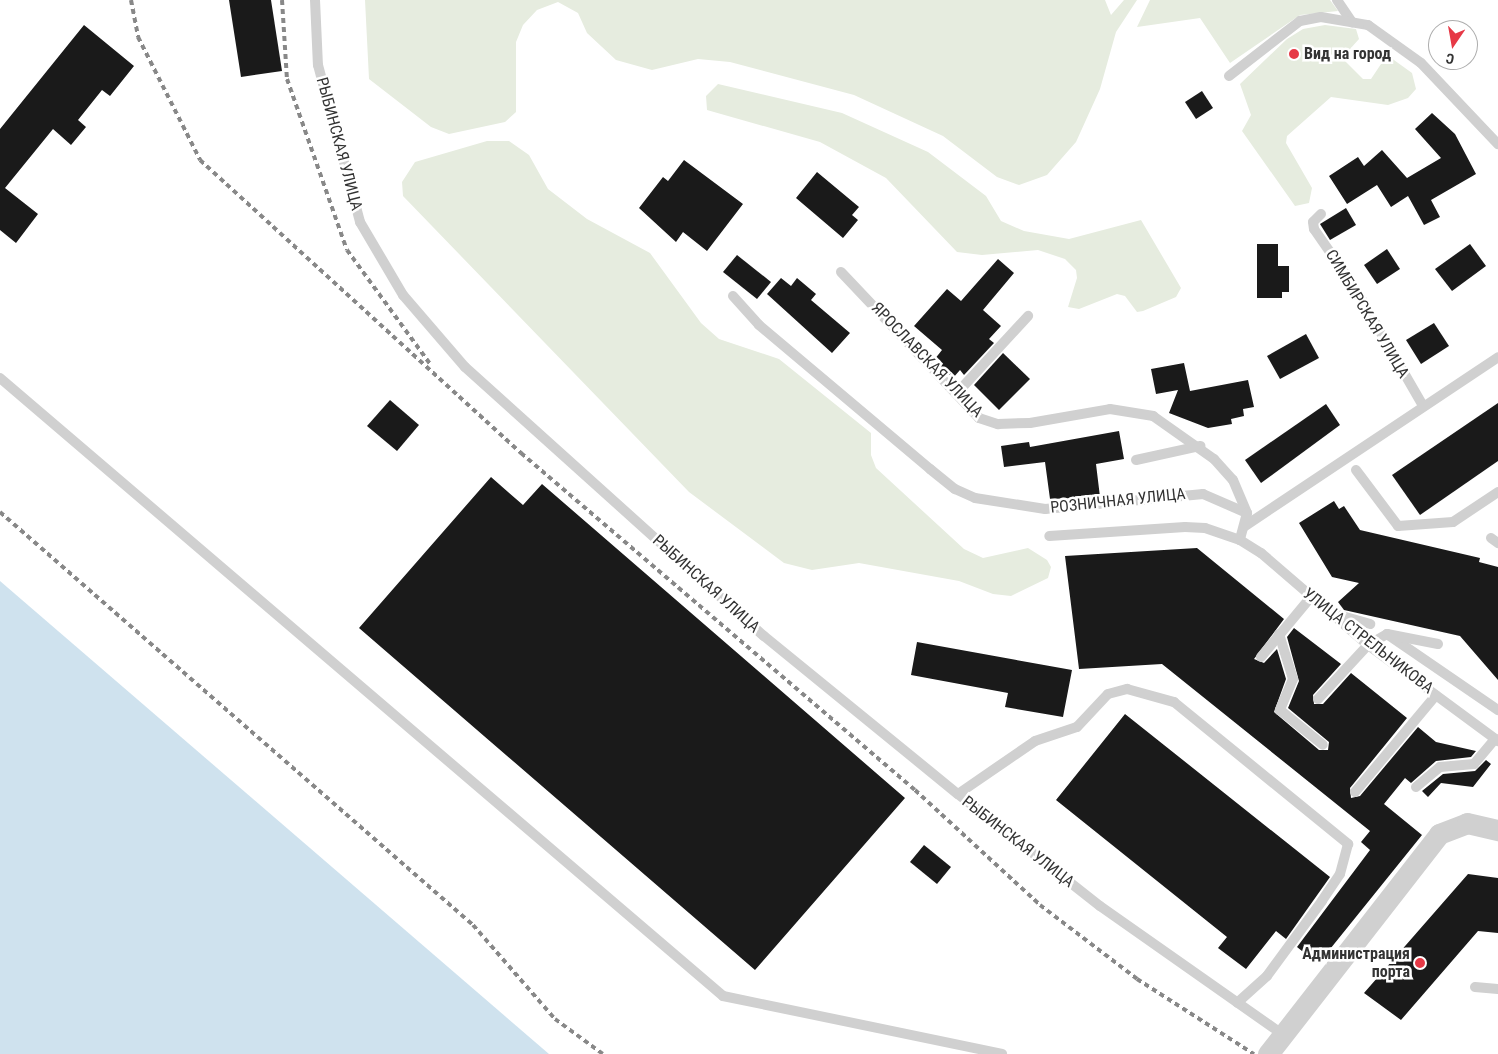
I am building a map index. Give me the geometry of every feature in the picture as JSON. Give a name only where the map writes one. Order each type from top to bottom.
[{"type":"street","points":[[1268,1054],[1439,834],[1466,823],[1498,830]]},
{"type":"lane","name":"РЫБИНСКАЯ УЛИЦА","points":[[315,0],[318,65],[335,142],[360,222],[403,295],[472,374],[764,636],[958,794],[1100,906],[1282,1034]]},
{"type":"lane","points":[[1337,0],[1352,22]]},
{"type":"lane","points":[[1229,76],[1300,21],[1321,17],[1368,25],[1395,41],[1498,144]]},
{"type":"lane","name":"СИМБИРСКАЯ УЛИЦА","points":[[1320,214],[1313,222],[1423,406]]},
{"type":"lane","name":"ЯРОСЛАВСКАЯ УЛИЦА","points":[[841,272],[957,392],[979,418],[998,424],[1110,409],[1136,411],[1153,416],[1200,446],[1233,480],[1246,513]]},
{"type":"lane","name":"РОЗНИЧНАЯ УЛИЦА","points":[[733,296],[759,325],[955,488],[975,498],[1045,509],[1204,494],[1246,513]]},
{"type":"lane","points":[[957,392],[1028,316]]},
{"type":"lane","points":[[1245,526],[1498,357]]},
{"type":"lane","points":[[0,378],[723,996],[1002,1054]]},
{"type":"lane","points":[[1136,460],[1200,446]]},
{"type":"lane","points":[[1356,470],[1398,526],[1454,522],[1498,492]]},
{"type":"lane","points":[[1240,540],[1245,526],[1246,513]]},
{"type":"lane","name":"УЛИЦА СТРЕЛЬНИКОВА","points":[[1049,536],[1205,528],[1240,540],[1262,553],[1368,645],[1496,740]]},
{"type":"lane","points":[[1260,657],[1311,597]]},
{"type":"lane","points":[[1328,612],[1370,624]]},
{"type":"lane","points":[[1280,634],[1293,679],[1280,710],[1323,745]]},
{"type":"lane","points":[[1387,634],[1498,710]]},
{"type":"lane","points":[[1318,699],[1368,645],[1387,634],[1438,644]]},
{"type":"lane","points":[[958,794],[1035,741],[1077,727],[1108,694],[1127,689],[1174,702],[1348,844],[1340,874],[1322,901],[1267,976],[1237,1003]]},
{"type":"lane","points":[[1355,792],[1436,695]]},
{"type":"lane","points":[[1416,787],[1440,767],[1474,764],[1496,740]]},
{"type":"lane","points":[[1475,987],[1498,989]]},
{"type":"shaded area","points":[[365,0],[1105,0],[1111,15],[1124,0],[1137,0],[1116,32],[1100,89],[1076,142],[1047,175],[1019,185],[997,177],[943,136],[854,95],[730,62],[698,59],[652,70],[616,60],[587,33],[578,13],[558,2],[537,10],[523,25],[516,42],[516,112],[505,122],[449,134],[431,127],[369,79]]},
{"type":"shaded area","points":[[1150,0],[1330,0],[1338,11],[1300,15],[1230,63],[1200,18],[1137,27]]},
{"type":"shaded area","points":[[1325,25],[1356,29],[1359,39],[1342,58],[1363,79],[1371,79],[1387,55],[1412,73],[1416,89],[1408,98],[1388,105],[1331,97],[1287,136],[1286,143],[1312,188],[1309,203],[1295,206],[1242,131],[1251,115],[1240,84],[1287,39],[1303,29]]},
{"type":"shaded area","points":[[718,84],[842,113],[928,152],[986,196],[1001,221],[1024,231],[1069,239],[1141,220],[1181,288],[1176,297],[1143,311],[1137,312],[1125,296],[1117,294],[1079,309],[1068,307],[1077,278],[1076,270],[1065,259],[1038,250],[982,255],[957,252],[886,178],[820,142],[707,110],[706,96]]},
{"type":"shaded area","points":[[487,141],[509,141],[529,155],[548,189],[587,219],[650,253],[701,323],[719,339],[779,359],[871,433],[871,455],[876,468],[964,549],[983,558],[1028,548],[1047,560],[1051,567],[1048,578],[1011,596],[993,594],[959,581],[859,563],[812,570],[784,563],[689,492],[403,196],[402,182],[415,162]]},
{"type":"water","points":[[0,581],[549,1054],[0,1054]]},
{"type":"building","points":[[229,0],[271,0],[282,71],[241,77]]},
{"type":"building","points":[[84,25],[134,66],[110,96],[102,90],[78,120],[86,127],[71,145],[53,129],[5,188],[38,214],[16,243],[0,230],[0,129]]},
{"type":"building","points":[[1202,91],[1213,108],[1196,119],[1185,102]]},
{"type":"building","points":[[1432,113],[1455,134],[1476,174],[1431,200],[1440,217],[1424,225],[1408,196],[1391,207],[1377,185],[1347,204],[1329,176],[1358,157],[1364,166],[1382,150],[1407,178],[1441,158],[1415,129]]},
{"type":"building","points":[[684,160],[743,204],[707,251],[683,232],[676,242],[639,208],[663,177],[668,181]]},
{"type":"building","points":[[817,172],[859,207],[852,215],[858,220],[843,238],[796,198]]},
{"type":"building","points":[[1346,208],[1356,225],[1330,240],[1320,224]]},
{"type":"building","points":[[1257,244],[1278,244],[1278,266],[1289,266],[1289,292],[1282,292],[1282,298],[1257,298]]},
{"type":"building","points":[[1470,244],[1486,266],[1452,291],[1435,269]]},
{"type":"building","points":[[1387,249],[1400,269],[1377,284],[1364,265]]},
{"type":"building","points":[[737,255],[771,282],[757,299],[723,272]]},
{"type":"building","points":[[998,259],[1014,273],[983,310],[1001,326],[989,339],[994,343],[964,375],[960,370],[953,378],[934,360],[942,350],[914,326],[947,289],[961,301]]},
{"type":"building","points":[[781,278],[791,286],[797,278],[816,294],[811,300],[850,333],[832,353],[767,294]]},
{"type":"building","points":[[1434,323],[1449,346],[1421,364],[1406,340]]},
{"type":"building","points":[[1306,334],[1319,358],[1280,379],[1267,356]]},
{"type":"building","points":[[1003,353],[1030,379],[999,410],[974,385]]},
{"type":"building","points":[[1184,363],[1190,391],[1248,380],[1254,407],[1243,409],[1244,416],[1231,419],[1232,424],[1208,428],[1169,413],[1178,390],[1156,394],[1151,369]]},
{"type":"building","points":[[390,400],[419,425],[397,451],[367,426]]},
{"type":"building","points":[[1498,403],[1498,461],[1420,515],[1392,475]]},
{"type":"building","points":[[1326,404],[1340,425],[1261,483],[1245,460]]},
{"type":"building","points":[[1119,431],[1124,459],[1096,464],[1100,497],[1050,499],[1045,462],[1004,467],[1001,446],[1029,442],[1030,447]]},
{"type":"building","points":[[491,477],[523,505],[542,484],[905,798],[755,970],[359,628]]},
{"type":"building","points":[[1334,501],[1339,509],[1344,506],[1360,530],[1480,558],[1479,562],[1498,567],[1498,680],[1460,636],[1344,610],[1338,602],[1359,583],[1332,577],[1299,523]]},
{"type":"building","points":[[1197,548],[1284,619],[1254,659],[1264,663],[1277,649],[1286,679],[1274,712],[1319,750],[1328,750],[1329,742],[1288,708],[1299,681],[1287,637],[1294,628],[1341,664],[1313,695],[1314,704],[1323,704],[1351,673],[1407,718],[1350,788],[1351,798],[1360,796],[1418,727],[1436,742],[1476,751],[1471,757],[1436,761],[1411,783],[1405,778],[1384,804],[1422,835],[1318,964],[1297,947],[1370,850],[1361,842],[1370,831],[1162,664],[1079,669],[1065,556]]},
{"type":"building","points":[[917,642],[1072,670],[1063,717],[1005,707],[1008,693],[911,675]]},
{"type":"building","points":[[1125,714],[1330,877],[1286,939],[1276,931],[1246,969],[1218,948],[1227,937],[1056,800]]},
{"type":"building","points":[[1486,760],[1491,764],[1473,787],[1441,783],[1428,797],[1422,791],[1443,774],[1475,771]]},
{"type":"building","points":[[924,845],[951,867],[937,884],[910,862]]},
{"type":"building","name":"Администрация порта","points":[[1468,874],[1498,878],[1498,933],[1478,931],[1401,1020],[1364,993]]},
{"type":"railway","points":[[131,0],[138,37],[200,160],[521,453],[915,790],[1040,905],[1137,979],[1254,1054]]},
{"type":"railway","points":[[282,0],[287,79],[347,250],[431,365]]},
{"type":"railway","points":[[0,512],[473,925],[555,1019],[603,1054]]},
{"type":"place","name":"Вид на город","points":[[1294,54]]},
{"type":"place","name":"Администрация порта","points":[[1420,963]]}]
